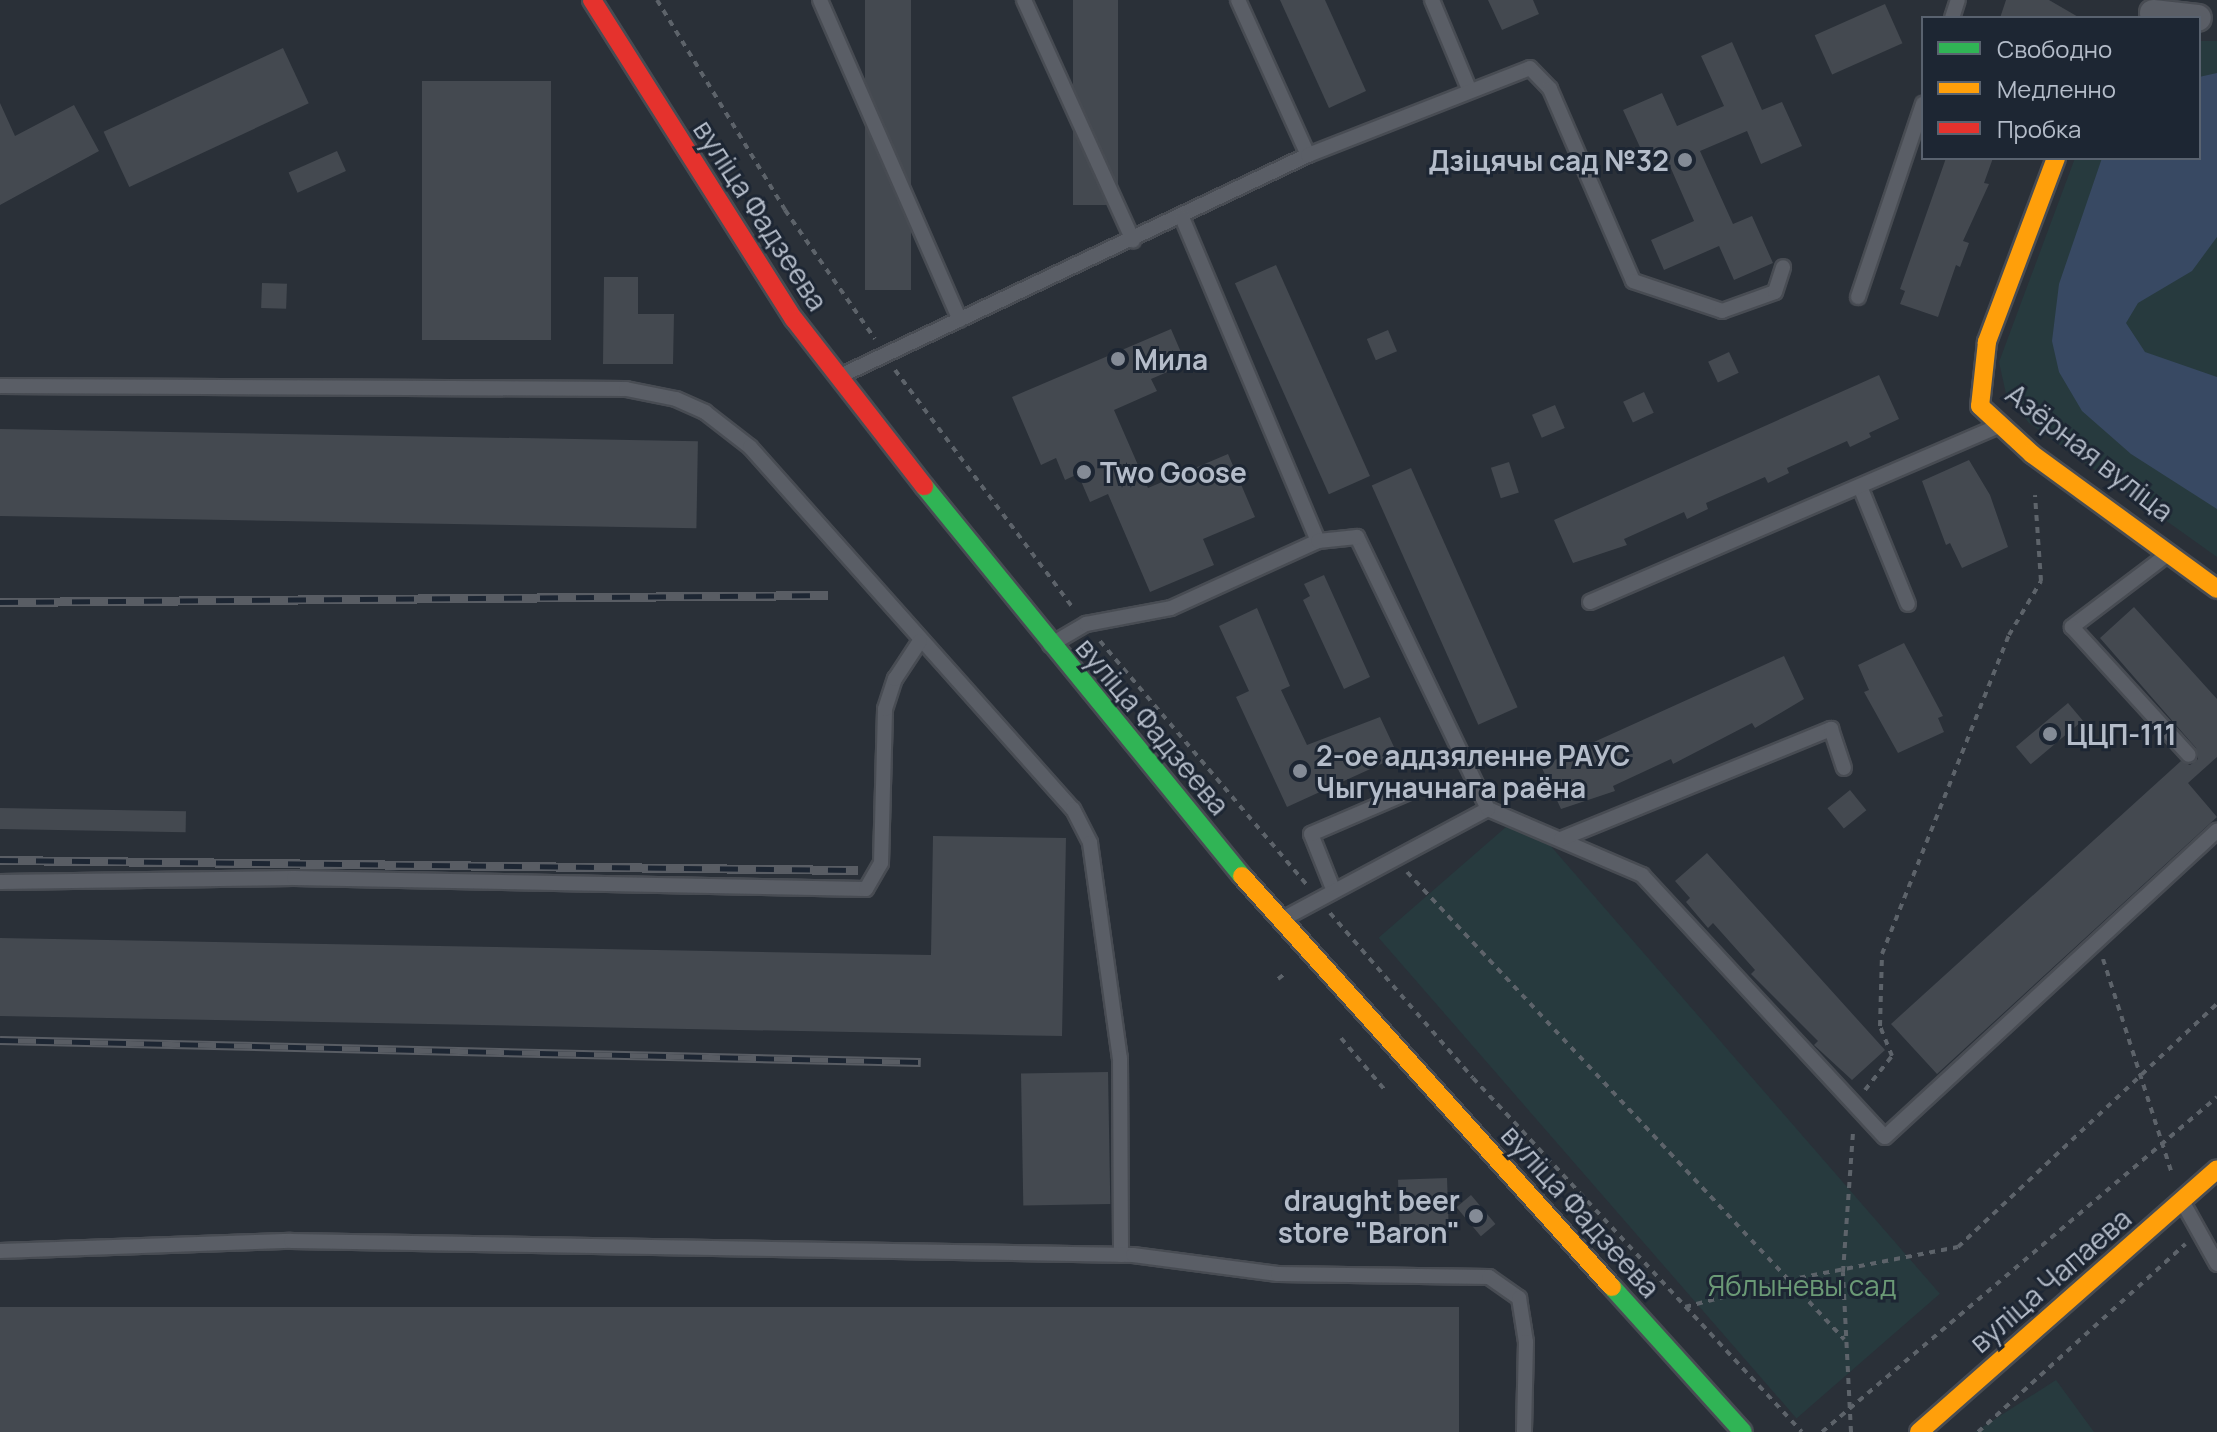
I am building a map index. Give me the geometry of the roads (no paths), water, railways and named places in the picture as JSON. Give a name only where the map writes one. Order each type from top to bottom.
[{"type":"street","name":"вуліца Фадзеева","points":[[592,0],[745,247],[836,378],[1050,646],[1280,921],[1743,1432]]},
{"type":"street","points":[[2151,10],[2187,16]]},
{"type":"street","name":"Азёрная вуліца","points":[[2055,160],[1987,342],[1980,406],[1999,427],[2032,454],[2217,589]]},
{"type":"street","name":"вуліца Чапаева","points":[[1919,1432],[2217,1169]]},
{"type":"lane","points":[[820,0],[960,320]]},
{"type":"lane","points":[[1024,0],[1133,240]]},
{"type":"lane","points":[[1238,0],[1308,155]]},
{"type":"lane","points":[[1432,0],[1469,89]]},
{"type":"lane","points":[[836,378],[1182,218],[1308,155],[1469,89],[1530,68],[1550,89],[1633,281],[1722,311],[1775,292],[1783,267]]},
{"type":"lane","points":[[1858,297],[1921,110]]},
{"type":"lane","points":[[1182,218],[1318,541]]},
{"type":"lane","points":[[0,386],[626,389],[676,399],[705,412],[750,447],[1073,809],[1090,843],[1120,1058],[1121,1255]]},
{"type":"lane","points":[[1590,602],[1861,489],[1999,427]]},
{"type":"lane","points":[[1861,489],[1908,604]]},
{"type":"lane","points":[[1050,646],[1086,624],[1171,608],[1318,541],[1357,537],[1488,809],[1642,875],[1885,1137],[2217,831]]},
{"type":"lane","points":[[2168,554],[2072,627],[2189,755]]},
{"type":"lane","points":[[0,882],[294,878],[866,889],[881,863],[885,709],[895,679],[920,641]]},
{"type":"lane","points":[[1561,839],[1831,729],[1844,768]]},
{"type":"lane","points":[[1333,889],[1311,834],[1409,792]]},
{"type":"lane","points":[[1280,921],[1333,889],[1488,809]]},
{"type":"lane","points":[[2182,1200],[2217,1264]]},
{"type":"lane","points":[[0,1251],[291,1241],[1121,1255],[1278,1274],[1489,1277],[1519,1298],[1526,1342],[1524,1432]]},
{"type":"water","points":[[2217,73],[2217,237],[2192,271],[2138,303],[2126,323],[2145,352],[2217,377],[2217,509],[2131,454],[2082,411],[2059,372],[2052,341],[2059,284],[2101,160],[2201,160],[2201,77]]},
{"type":"railway","points":[[0,602],[828,595]]},
{"type":"railway","points":[[0,860],[858,870]]},
{"type":"railway","points":[[0,1040],[921,1062]]},
{"type":"place","name":"Дзіцячы сад №32","points":[[1685,160]]},
{"type":"place","name":"Мила","points":[[1118,359]]},
{"type":"place","name":"Two Goose","points":[[1084,472]]},
{"type":"place","name":"ЦЦП-111","points":[[2050,734]]},
{"type":"place","name":"2-ое аддзяленне РАУС Чыгуначнага раёна","points":[[1300,771]]},
{"type":"place","name":"draught beer store \"Baron\"","points":[[1476,1216]]},
{"type":"park label","name":"Яблыневы сад","points":[[1802,1285]]}]
